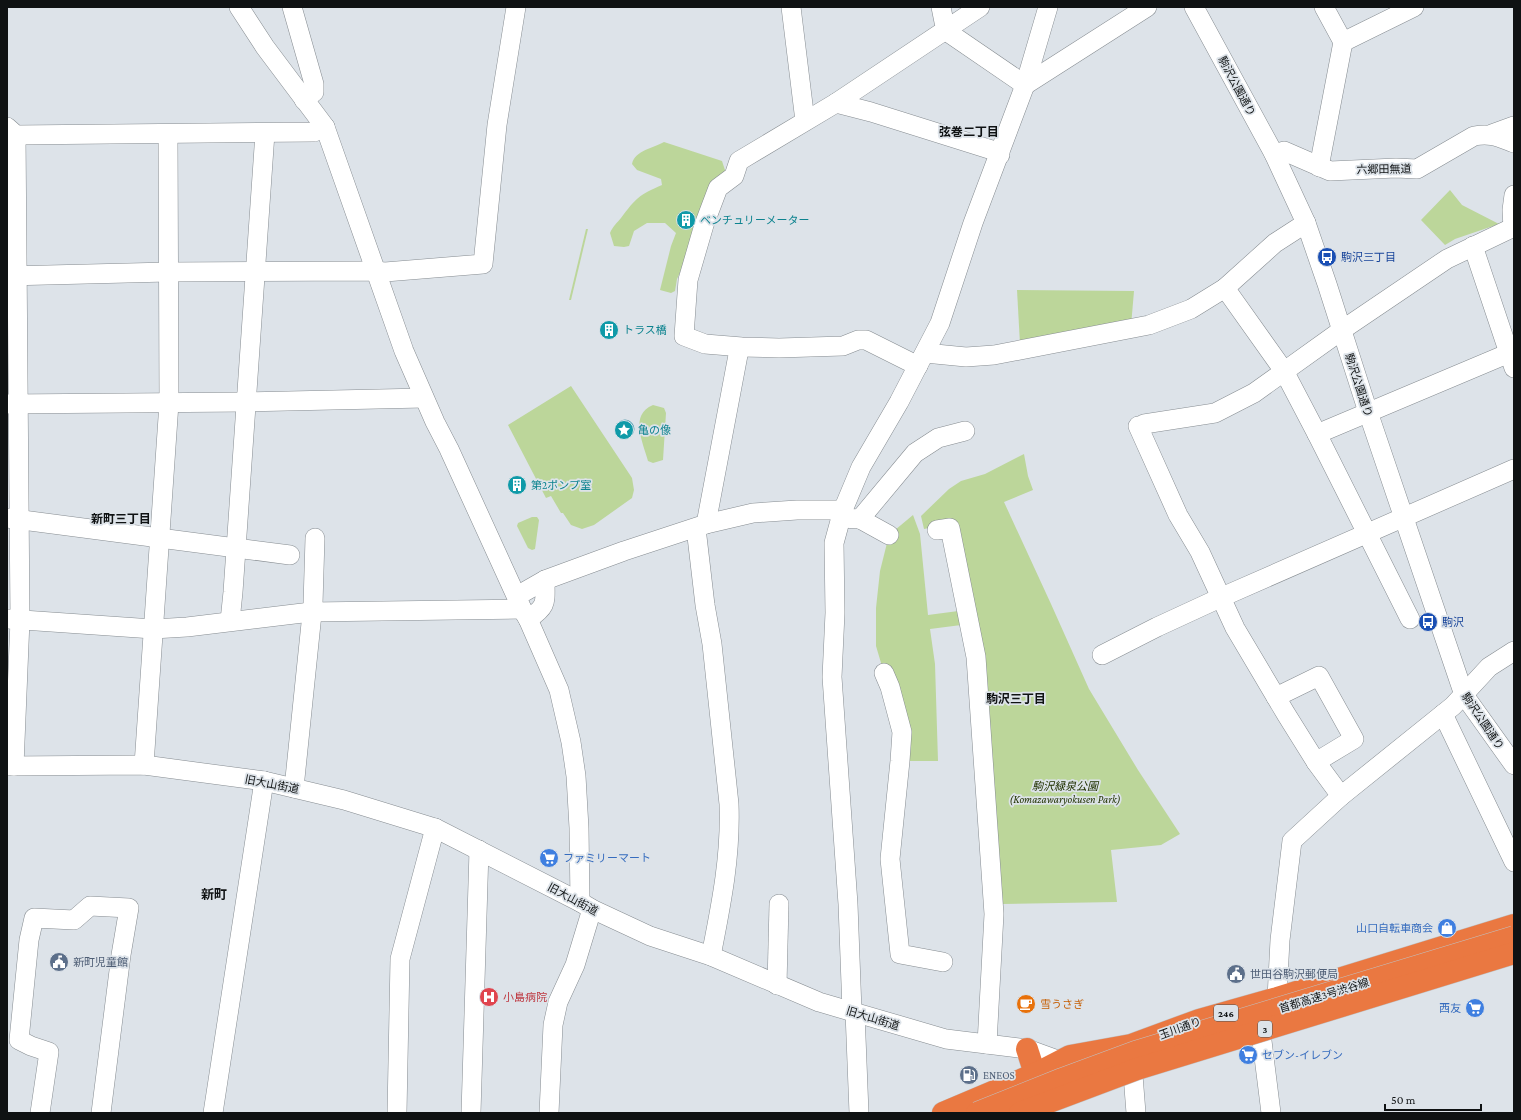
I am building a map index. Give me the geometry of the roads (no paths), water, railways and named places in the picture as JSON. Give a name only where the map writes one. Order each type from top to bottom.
[{"type":"highway","name":"玉川通り","points":[[943,1113],[1035,1074],[1070,1056],[1131,1045],[1199,1020],[1277,998],[1514,925]]},
{"type":"highway","name":"首都高速3号渋谷線","points":[[977,1113],[1135,1052],[1514,937]]},
{"type":"highway","name":"首都高速3号渋谷線","points":[[1020,1113],[1137,1069],[1514,954]]},
{"type":"highway","points":[[1040,1113],[1133,1075],[1262,1041],[1514,964]]},
{"type":"highway","points":[[1027,1049],[1035,1074]]},
{"type":"street","points":[[239,7],[265,47],[325,127],[374,271],[404,351],[424,398],[522,608],[558,690],[571,742],[576,776],[586,906],[575,965],[558,1002],[554,1025],[549,1113]]},
{"type":"street","points":[[292,7],[314,84],[314,92],[304,100]]},
{"type":"street","points":[[12,276],[168,272],[385,272],[482,264],[497,125],[516,7]]},
{"type":"street","points":[[791,7],[806,121]]},
{"type":"street","points":[[941,7],[946,29],[949,33],[1025,85]]},
{"type":"street","points":[[980,7],[836,103],[739,161],[734,176],[718,188],[704,225],[688,280],[684,336],[705,344],[779,348],[843,346],[858,340],[866,340],[922,360],[994,355],[1149,325],[1191,309],[1225,288],[1275,243],[1306,223]]},
{"type":"street","points":[[859,1113],[848,904],[832,677],[835,613],[834,543],[842,514],[861,467],[922,360],[940,323],[974,223],[1025,85],[1048,7]]},
{"type":"street","points":[[1025,85],[1147,7]]},
{"type":"street","name":"駒沢公園通り","points":[[1194,7],[1274,154],[1306,223],[1403,518],[1464,695],[1514,765]]},
{"type":"street","points":[[1319,167],[1343,42],[1324,7]]},
{"type":"street","points":[[1343,42],[1414,7]]},
{"type":"street","points":[[836,103],[871,112],[992,150],[1000,155]]},
{"type":"street","name":"六郷田無道","points":[[1274,154],[1284,151],[1330,171],[1417,168],[1474,136],[1492,134],[1514,126]]},
{"type":"street","points":[[11,766],[14,619],[11,131],[168,134],[314,132],[325,127]]},
{"type":"street","points":[[230,621],[265,132]]},
{"type":"street","points":[[144,765],[169,403],[168,134]]},
{"type":"street","points":[[1492,134],[1514,143]]},
{"type":"street","points":[[1341,796],[1316,762],[1235,628],[1200,552],[1178,515],[1141,425],[1215,413],[1254,393],[1342,330],[1447,259],[1513,227],[1512,210],[1514,195]]},
{"type":"street","points":[[1317,434],[1368,412],[1512,358],[1473,246]]},
{"type":"street","points":[[1225,288],[1284,371],[1410,619]]},
{"type":"street","points":[[710,956],[723,899],[730,826],[712,644],[705,605],[701,526],[738,355]]},
{"type":"street","points":[[13,404],[246,402],[424,398]]},
{"type":"street","points":[[860,519],[914,453],[938,438],[965,431]]},
{"type":"street","points":[[1102,655],[1157,627],[1222,597],[1514,469]]},
{"type":"street","points":[[522,608],[546,580],[624,551],[701,526],[754,513],[798,510],[842,514],[860,519],[890,535]]},
{"type":"street","points":[[13,519],[290,555]]},
{"type":"street","points":[[937,530],[950,528],[976,658],[994,914],[987,1044]]},
{"type":"street","points":[[294,788],[313,604],[315,538]]},
{"type":"street","points":[[14,619],[153,629],[187,627],[311,612],[522,608],[541,611],[545,601],[546,580]]},
{"type":"street","points":[[1277,998],[1280,940],[1292,841],[1341,796],[1443,714],[1464,695],[1489,667],[1514,651]]},
{"type":"street","points":[[884,673],[890,687],[902,732],[890,859],[900,954],[943,962]]},
{"type":"street","points":[[1276,697],[1319,676],[1354,739],[1316,762]]},
{"type":"street","points":[[1443,714],[1514,862]]},
{"type":"street","name":"旧大山街道","points":[[11,766],[144,765],[264,781],[344,800],[435,828],[586,906],[663,941],[710,956],[818,1002],[946,1039],[1027,1049],[1060,1061],[1133,1075]]},
{"type":"street","points":[[213,1113],[264,781]]},
{"type":"street","points":[[397,1113],[400,959],[435,828]]},
{"type":"street","points":[[471,1113],[479,850]]},
{"type":"street","points":[[777,985],[779,904]]},
{"type":"street","points":[[40,1113],[49,1052],[19,1040],[29,940],[34,918],[74,920],[90,906],[129,908],[121,955],[101,1113]]},
{"type":"street","points":[[1262,1041],[1272,1113]]},
{"type":"street","points":[[1133,1075],[1136,1113]]},
{"type":"water","points":[[625,420],[631,423],[634,429],[631,435],[625,438],[619,435],[616,429],[619,423]]},
{"type":"place","name":"ベンチュリーメーター","points":[[686,220]]},
{"type":"place","name":"駒沢三丁目","points":[[1327,257]]},
{"type":"place","name":"トラス橋","points":[[609,330]]},
{"type":"place","name":"亀の像","points":[[624,430]]},
{"type":"place","name":"第2ポンプ室","points":[[517,485]]},
{"type":"place","name":"駒沢","points":[[1428,622]]},
{"type":"place","name":"ファミリーマート","points":[[549,858]]},
{"type":"place","name":"山口自転車商会","points":[[1447,928]]},
{"type":"place","name":"新町児童館","points":[[59,962]]},
{"type":"place","name":"世田谷駒沢郵便局","points":[[1236,974]]},
{"type":"place","name":"小島病院","points":[[489,997]]},
{"type":"place","name":"雪うさぎ","points":[[1026,1004]]},
{"type":"place","name":"西友","points":[[1475,1008]]},
{"type":"place","name":"セブン-イレブン","points":[[1248,1055]]},
{"type":"place","name":"ENEOS","points":[[969,1075]]},
{"type":"district","name":"弦巻二丁目","points":[[969,132]]},
{"type":"district","name":"新町三丁目","points":[[121,519]]},
{"type":"district","name":"駒沢三丁目","points":[[1016,699]]},
{"type":"district","name":"新町","points":[[214,894]]},
{"type":"park label","name":"駒沢緑泉公園 (Komazawaryokusen Park)","points":[[1065,792]]}]
